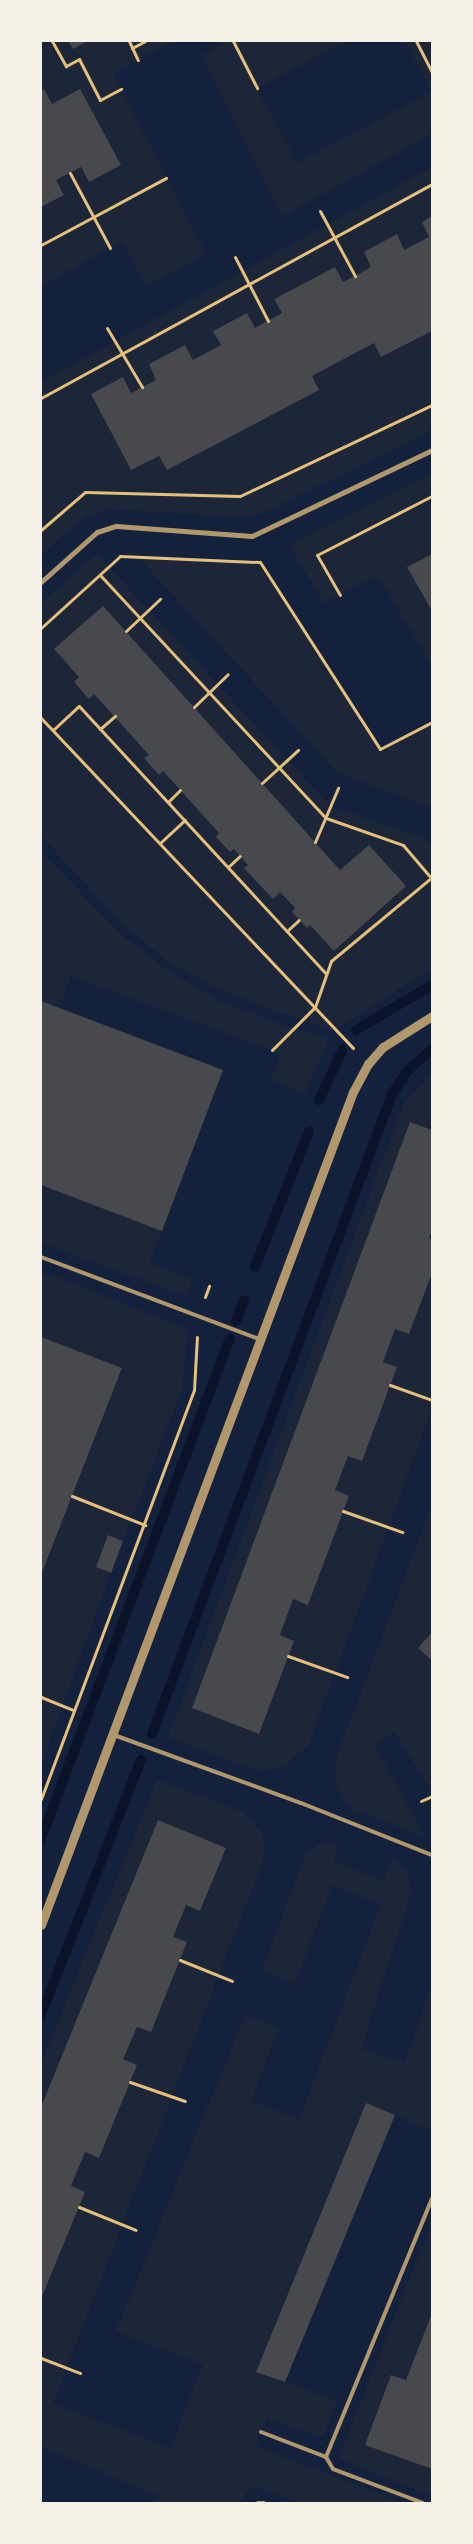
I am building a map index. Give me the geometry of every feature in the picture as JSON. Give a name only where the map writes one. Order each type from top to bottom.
[{"type":"street","points":[[41,582],[96,532],[116,526],[252,536],[432,450]]},
{"type":"street","points":[[41,1925],[262,1341],[353,1092],[368,1064],[383,1047],[432,1016]]},
{"type":"lane","points":[[41,1257],[262,1341]]},
{"type":"lane","points":[[113,1735],[301,1803],[432,1855]]},
{"type":"lane","points":[[326,2457],[432,2199]]},
{"type":"lane","points":[[261,2432],[326,2457],[333,2469],[424,2503]]},
{"type":"lane","points":[[258,2503],[264,2503]]},
{"type":"path","points":[[52,41],[66,66],[79,59],[100,100],[121,89]]},
{"type":"path","points":[[129,41],[138,60]]},
{"type":"path","points":[[132,48],[145,41]]},
{"type":"path","points":[[233,41],[257,88]]},
{"type":"path","points":[[416,41],[432,72]]},
{"type":"path","points":[[70,172],[110,248]]},
{"type":"path","points":[[41,245],[166,178]]},
{"type":"path","points":[[41,398],[250,286],[432,184]]},
{"type":"path","points":[[320,211],[355,276]]},
{"type":"path","points":[[235,257],[268,321]]},
{"type":"path","points":[[107,328],[142,387]]},
{"type":"path","points":[[41,530],[85,492],[240,496],[432,404]]},
{"type":"path","points":[[340,595],[317,555],[432,496]]},
{"type":"path","points":[[41,628],[120,556],[260,562],[380,749],[432,722]]},
{"type":"path","points":[[100,574],[139,619],[326,818],[404,845],[431,878],[331,961],[315,1007],[272,1050]]},
{"type":"path","points":[[126,631],[160,599]]},
{"type":"path","points":[[194,707],[228,674]]},
{"type":"path","points":[[53,730],[79,706],[326,974]]},
{"type":"path","points":[[100,729],[115,716]]},
{"type":"path","points":[[41,718],[368,1064]]},
{"type":"path","points":[[262,783],[298,750]]},
{"type":"path","points":[[315,842],[338,788]]},
{"type":"path","points":[[168,802],[180,790]]},
{"type":"path","points":[[160,843],[185,820]]},
{"type":"path","points":[[228,867],[240,856]]},
{"type":"path","points":[[287,931],[299,920]]},
{"type":"path","points":[[41,1799],[137,1537],[145,1525],[146,1511],[194,1390],[199,1317],[209,1286]]},
{"type":"path","points":[[390,1385],[432,1400]]},
{"type":"path","points":[[72,1496],[145,1525]]},
{"type":"path","points":[[343,1511],[402,1532]]},
{"type":"path","points":[[288,1656],[348,1677]]},
{"type":"path","points":[[41,1696],[74,1710]]},
{"type":"path","points":[[421,1801],[432,1796]]},
{"type":"path","points":[[180,1960],[232,1981]]},
{"type":"path","points":[[130,2082],[185,2102]]},
{"type":"path","points":[[79,2207],[136,2230]]},
{"type":"path","points":[[41,2358],[80,2373]]},
{"type":"shaded area","points":[[41,41],[68,41],[73,49],[88,41],[174,41],[113,73],[206,254],[146,286],[122,241],[41,286],[41,207],[64,195],[56,180],[81,167],[89,181],[45,90],[41,91]]},
{"type":"shaded area","points":[[229,41],[346,41],[257,88],[297,163],[432,92],[432,134],[282,216],[202,56]]},
{"type":"shaded area","points":[[405,41],[432,41],[432,92]]},
{"type":"shaded area","points":[[432,167],[432,216],[422,222],[429,237],[404,250],[396,235],[364,252],[371,267],[355,276],[343,282],[334,267],[274,298],[282,313],[255,328],[246,313],[213,330],[221,345],[193,360],[185,345],[149,364],[156,380],[131,393],[123,377],[91,394],[131,470],[159,456],[167,470],[318,390],[312,376],[374,343],[382,357],[432,331],[432,430],[262,514],[239,517],[106,509],[83,518],[41,555],[41,382]]},
{"type":"shaded area","points":[[432,473],[432,554],[407,567],[432,611],[432,665],[378,575],[324,603],[289,545]]},
{"type":"shaded area","points":[[97,554],[330,806],[421,837],[432,844],[432,968],[334,1030],[277,1012],[223,991],[171,964],[125,926],[41,836],[41,603]],"holes":[[[103,606],[340,870],[369,845],[406,886],[334,951],[310,925],[307,928],[280,892],[272,898],[245,868],[248,864],[234,849],[230,852],[216,837],[219,833],[163,771],[159,774],[145,759],[149,755],[94,694],[89,698],[74,682],[79,677],[55,649]]]},
{"type":"shaded area","points":[[136,555],[260,562],[380,749],[432,722],[432,808],[337,772]]},
{"type":"shaded area","points":[[41,851],[119,933],[168,971],[218,1000],[271,1021],[329,1039],[305,1094],[271,1079],[280,1055],[272,1050],[71,976],[59,1007],[41,1001]]},
{"type":"shaded area","points":[[432,1074],[432,1130],[410,1122],[193,1709],[259,1734],[294,1641],[280,1635],[293,1599],[308,1605],[349,1496],[335,1490],[348,1456],[362,1461],[397,1368],[383,1362],[395,1329],[409,1334],[432,1273],[432,1408],[309,1744],[285,1766],[270,1770],[253,1769],[168,1737],[398,1118],[406,1100]]},
{"type":"shaded area","points":[[41,1185],[162,1231],[149,1263],[192,1279],[187,1296],[41,1243]]},
{"type":"shaded area","points":[[42,1273],[53,1275],[188,1330],[182,1390],[123,1541],[108,1535],[96,1567],[111,1573],[41,1764],[41,1575],[122,1369],[41,1337]]},
{"type":"shaded area","points":[[432,1505],[432,1632],[418,1648],[432,1661],[432,1791],[395,1732],[374,1744],[426,1838],[352,1809],[337,1787],[335,1771],[338,1753]]},
{"type":"shaded area","points":[[157,1780],[243,1812],[262,1832],[265,1845],[261,1866],[53,2403],[170,2449],[203,2365],[116,2331],[245,2015],[279,2027],[251,2101],[299,2120],[381,1904],[332,1885],[295,1983],[262,1971],[305,1855],[319,1843],[338,1844],[334,1861],[384,1881],[393,1857],[407,1873],[412,1890],[361,2049],[405,2063],[432,1983],[432,2131],[366,2103],[256,2371],[337,2401],[322,2438],[267,2418],[256,2446],[403,2503],[301,2503],[255,2486],[248,2490],[240,2503],[156,2503],[158,2496],[41,2446],[41,2299],[85,2192],[71,2186],[85,2152],[99,2158],[137,2065],[123,2059],[137,2027],[151,2032],[187,1943],[173,1937],[186,1905],[201,1911],[226,1848],[158,1820],[41,2107],[41,2063]]},
{"type":"shaded area","points":[[432,2222],[432,2313],[406,2380],[391,2375],[365,2444],[432,2469],[432,2496],[338,2458]]},
{"type":"building","points":[[68,41],[88,41],[73,49]]},
{"type":"building","points":[[44,89],[52,104],[80,89],[121,165],[89,182],[81,167],[56,180],[64,195],[41,207],[41,91]]},
{"type":"building","points":[[432,216],[432,331],[381,357],[374,343],[312,376],[319,390],[167,470],[159,456],[131,470],[91,394],[123,377],[131,393],[156,380],[149,364],[185,345],[193,360],[221,345],[213,331],[247,313],[255,328],[282,313],[274,299],[335,267],[343,282],[355,276],[371,267],[364,252],[397,234],[404,250],[429,237],[422,222]]},
{"type":"building","points":[[432,554],[432,611],[407,567]]},
{"type":"building","points":[[103,606],[340,870],[369,845],[406,886],[334,951],[310,925],[307,928],[292,912],[295,908],[280,892],[273,899],[244,868],[248,865],[234,849],[230,852],[216,837],[219,833],[163,771],[159,775],[144,758],[149,755],[94,694],[89,699],[74,682],[79,677],[54,649]]},
{"type":"building","points":[[41,1001],[223,1070],[162,1231],[41,1185]]},
{"type":"building","points":[[410,1122],[432,1130],[432,1230],[429,1238],[432,1239],[432,1273],[409,1334],[395,1329],[383,1362],[397,1367],[362,1461],[348,1456],[335,1490],[349,1496],[308,1605],[293,1599],[280,1635],[294,1641],[259,1734],[192,1708]]},
{"type":"building","points":[[41,1337],[122,1368],[41,1575]]},
{"type":"building","points":[[108,1535],[123,1541],[111,1573],[96,1567]]},
{"type":"building","points":[[432,1632],[432,1661],[418,1648]]},
{"type":"building","points":[[158,1820],[226,1848],[200,1911],[186,1905],[173,1937],[187,1942],[151,2032],[137,2027],[123,2059],[137,2065],[99,2158],[85,2152],[71,2186],[85,2192],[41,2299],[41,2107]]},
{"type":"building","points":[[366,2103],[395,2115],[285,2382],[256,2372]]},
{"type":"building","points":[[432,2313],[432,2469],[365,2445],[391,2375],[406,2380]]},
{"type":"waterway","points":[[356,1030],[432,985]]},
{"type":"waterway","points":[[319,1100],[343,1049]]},
{"type":"waterway","points":[[152,1734],[392,1094],[408,1070],[432,1049]]},
{"type":"waterway","points":[[255,1267],[309,1131]]},
{"type":"waterway","points":[[236,1321],[244,1300]]},
{"type":"waterway","points":[[41,1839],[230,1338]]},
{"type":"waterway","points":[[41,2015],[141,1760]]}]
